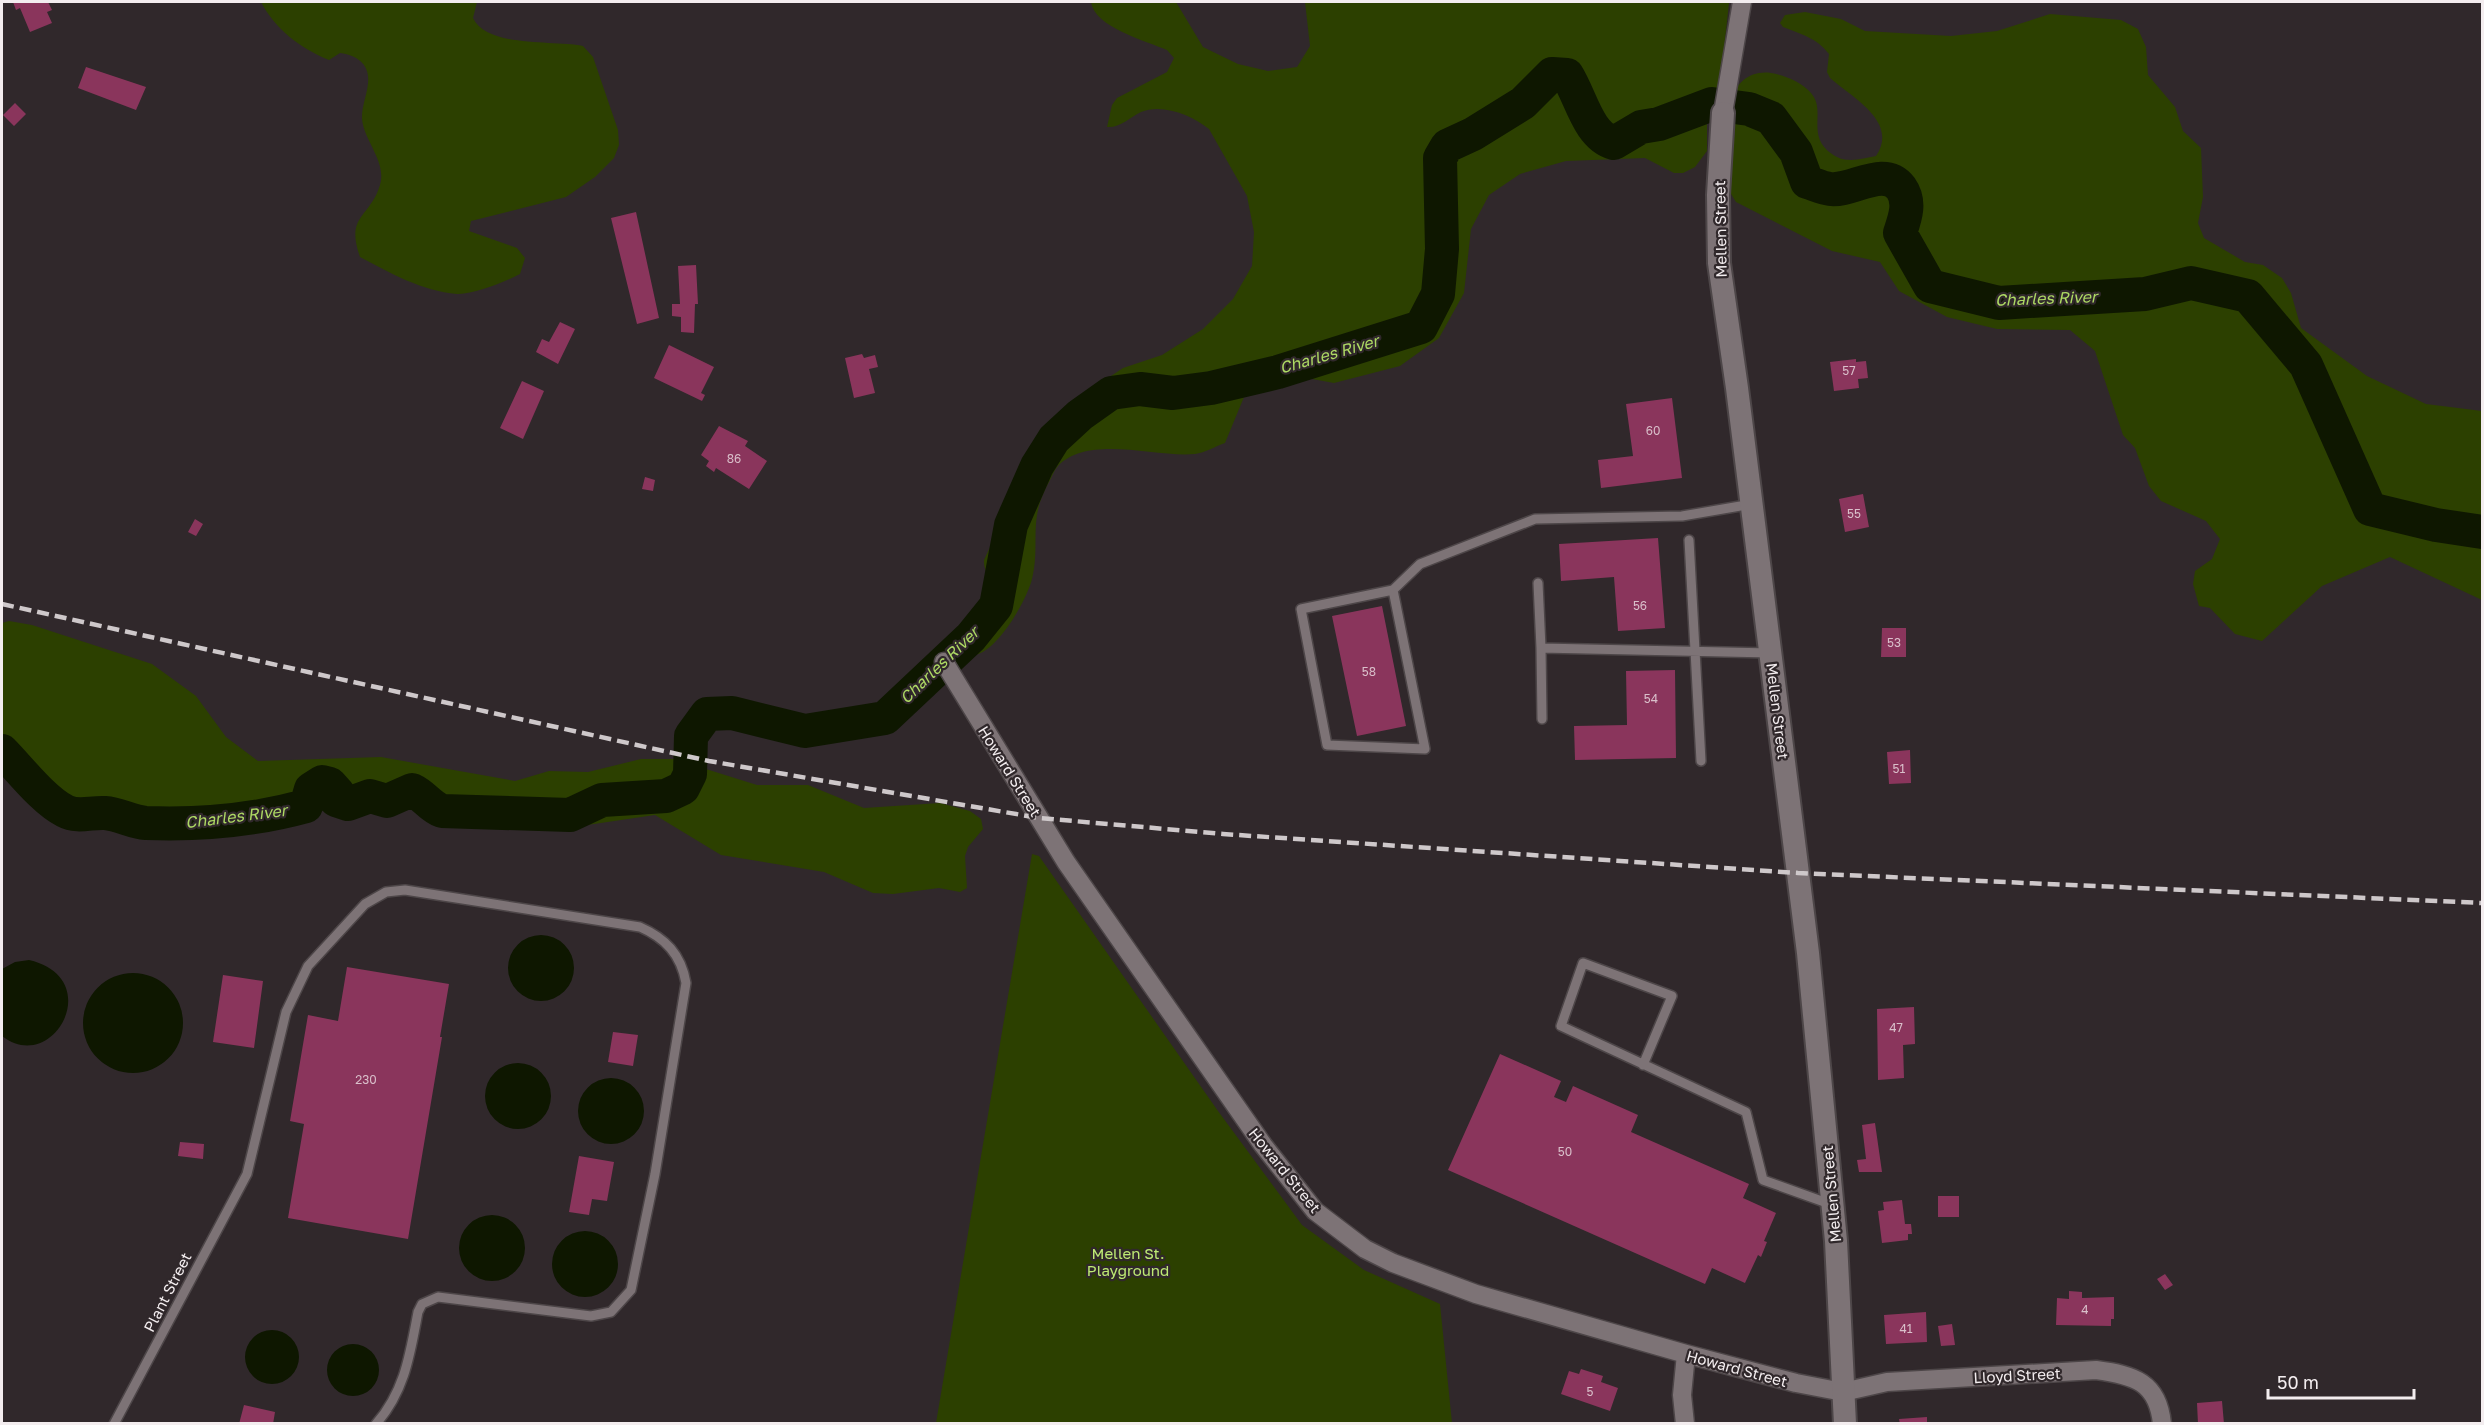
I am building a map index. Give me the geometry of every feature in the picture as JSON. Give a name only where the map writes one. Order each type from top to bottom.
[{"type":"street","name":"Mellen Street","points":[[1742,2],[1724,105],[1718,195],[1719,263],[1752,504],[1808,953],[1832,1204],[1845,1424]]},
{"type":"street","name":"Howard Street","points":[[944,662],[1004,764],[1104,919],[1263,1145],[1315,1211],[1365,1249],[1393,1263],[1476,1294],[1686,1354],[1796,1383],[1843,1392]]},
{"type":"street","points":[[1685,1424],[1682,1395],[1686,1354]]},
{"type":"street","name":"Lloyd Street","points":[[1843,1392],[1887,1382],[2096,1371],[2119,1373],[2138,1381],[2154,1392],[2160,1406],[2162,1424]]},
{"type":"lane","points":[[1393,590],[1425,749],[1327,745],[1301,609],[1393,590],[1420,564],[1535,519],[1682,516],[1752,504]]},
{"type":"lane","points":[[1689,540],[1701,761]]},
{"type":"lane","points":[[1538,583],[1542,719]]},
{"type":"lane","points":[[1541,648],[1771,653]]},
{"type":"lane","name":"Plant Street","points":[[114,1424],[247,1174],[286,1012],[308,966],[365,904],[386,892],[405,890],[639,927],[659,935],[674,951],[683,968],[686,983],[655,1174],[631,1290],[623,1302],[611,1312],[591,1316],[461,1298],[438,1297],[422,1304],[418,1312],[399,1391],[391,1407],[376,1424]]},
{"type":"lane","points":[[1643,1065],[1672,996],[1583,963],[1561,1026],[1643,1065],[1746,1112],[1763,1180],[1832,1204]]},
{"type":"green space","points":[[261,2],[477,2],[473,18],[481,28],[492,34],[522,41],[583,46],[593,57],[618,130],[619,145],[614,158],[595,177],[566,197],[471,221],[469,231],[517,248],[525,258],[520,274],[506,281],[463,294],[431,289],[407,280],[360,257],[356,243],[357,224],[376,196],[381,176],[378,160],[362,119],[368,84],[364,65],[347,54],[340,53],[329,60],[308,50],[289,37],[273,21]]},
{"type":"green space","points":[[1091,2],[1176,2],[1203,47],[1238,64],[1268,71],[1297,67],[1310,46],[1305,2],[1729,3],[1723,58],[1724,77],[1707,118],[1707,151],[1695,167],[1683,173],[1674,173],[1645,158],[1566,161],[1520,174],[1489,195],[1471,229],[1464,293],[1439,338],[1400,366],[1334,383],[1296,376],[1263,384],[1244,397],[1225,443],[1207,451],[1179,454],[1105,449],[1071,456],[1057,468],[1042,496],[1036,520],[1034,566],[1029,589],[1014,617],[994,643],[982,652],[971,656],[961,652],[962,643],[988,596],[990,583],[984,560],[1042,436],[1081,396],[1123,368],[1162,355],[1203,329],[1233,299],[1252,266],[1254,232],[1247,196],[1209,129],[1186,115],[1158,109],[1141,112],[1120,124],[1107,127],[1112,105],[1117,98],[1167,72],[1174,58],[1167,50],[1111,26],[1094,11]]},
{"type":"green space","points":[[1805,12],[1841,19],[1865,31],[1951,36],[1997,31],[2050,14],[2121,20],[2138,29],[2146,47],[2148,75],[2175,107],[2183,131],[2201,148],[2203,197],[2198,223],[2204,238],[2245,262],[2263,265],[2282,278],[2291,293],[2301,328],[2367,376],[2426,404],[2482,411],[2482,600],[2390,557],[2322,586],[2262,641],[2235,634],[2210,608],[2199,606],[2193,584],[2195,571],[2212,559],[2220,539],[2206,521],[2161,501],[2149,486],[2135,448],[2123,435],[2095,351],[2070,330],[1997,329],[1947,317],[1899,291],[1880,262],[1832,251],[1736,202],[1731,194],[1735,126],[1734,96],[1740,83],[1757,73],[1776,74],[1793,80],[1811,93],[1817,107],[1820,139],[1824,147],[1837,157],[1853,160],[1876,156],[1882,144],[1882,132],[1878,122],[1861,103],[1830,78],[1827,72],[1829,54],[1814,40],[1783,27],[1780,23],[1785,15]]},
{"type":"green space","points":[[9,621],[32,625],[152,664],[196,696],[226,737],[258,761],[381,757],[515,781],[549,771],[588,772],[641,759],[674,759],[757,785],[808,785],[864,808],[940,803],[970,811],[981,819],[983,829],[968,847],[965,856],[967,888],[960,892],[939,888],[893,894],[873,893],[824,872],[721,855],[655,815],[567,828],[389,792],[231,814],[97,815],[65,805],[2,753],[2,623]]},
{"type":"green space","name":"Mellen St. Playground","points":[[1032,854],[1039,856],[1218,1111],[1302,1225],[1364,1270],[1440,1304],[1452,1423],[936,1423]]},
{"type":"shaded area","points":[[541,935],[554,938],[564,945],[571,955],[574,968],[571,981],[564,991],[554,998],[541,1001],[528,998],[518,991],[511,981],[508,968],[511,955],[518,945],[528,938]]},
{"type":"shaded area","points":[[29,960],[52,970],[65,985],[68,1003],[64,1020],[54,1034],[39,1044],[21,1045],[2,1036],[2,969],[15,962]]},
{"type":"shaded area","points":[[133,973],[152,977],[168,988],[179,1004],[183,1023],[179,1042],[168,1058],[152,1069],[133,1073],[114,1069],[98,1058],[87,1042],[83,1023],[87,1004],[98,988],[114,977]]},
{"type":"shaded area","points":[[518,1063],[531,1066],[541,1073],[548,1083],[551,1096],[548,1109],[541,1119],[531,1126],[518,1129],[505,1126],[495,1119],[488,1109],[485,1096],[488,1083],[495,1073],[505,1066]]},
{"type":"shaded area","points":[[611,1078],[624,1081],[634,1088],[641,1098],[644,1111],[641,1124],[634,1134],[624,1141],[611,1144],[598,1141],[588,1134],[581,1124],[578,1111],[581,1098],[588,1088],[598,1081]]},
{"type":"shaded area","points":[[492,1215],[505,1218],[515,1225],[522,1235],[525,1248],[522,1261],[515,1271],[505,1278],[492,1281],[479,1278],[469,1271],[462,1261],[459,1248],[462,1235],[469,1225],[479,1218]]},
{"type":"shaded area","points":[[585,1231],[598,1234],[608,1241],[615,1251],[618,1264],[615,1277],[608,1287],[598,1294],[585,1297],[572,1294],[562,1287],[555,1277],[552,1264],[555,1251],[562,1241],[572,1234]]},
{"type":"shaded area","points":[[272,1330],[282,1332],[291,1338],[297,1347],[299,1357],[297,1367],[291,1376],[282,1382],[272,1384],[262,1382],[253,1376],[247,1367],[245,1357],[247,1347],[253,1338],[262,1332]]},
{"type":"shaded area","points":[[348,1344],[358,1344],[372,1351],[379,1370],[372,1389],[358,1396],[348,1396],[338,1392],[331,1385],[327,1375],[327,1365],[331,1355],[338,1348]]},
{"type":"building","points":[[13,2],[48,2],[52,10],[47,12],[52,23],[30,32],[20,8],[16,10]]},
{"type":"building","points":[[86,67],[146,87],[136,110],[78,88]]},
{"type":"building","points":[[15,103],[26,114],[14,126],[3,115]]},
{"type":"building","points":[[636,212],[659,318],[637,324],[611,218]]},
{"type":"building","points":[[696,265],[698,304],[695,304],[694,333],[681,332],[681,317],[672,316],[672,304],[680,304],[678,266]]},
{"type":"building","points":[[560,322],[575,329],[558,364],[536,352],[542,339],[549,342]]},
{"type":"building","points":[[669,345],[714,367],[701,393],[705,395],[702,401],[654,378]]},
{"type":"building","points":[[862,354],[864,358],[875,355],[878,367],[869,369],[875,393],[854,398],[845,358]]},
{"type":"building","points":[[1856,359],[1856,362],[1866,361],[1868,378],[1858,379],[1859,388],[1834,391],[1830,362]]},
{"type":"building","points":[[522,381],[544,391],[523,439],[500,428]]},
{"type":"building","points":[[1672,398],[1682,478],[1601,488],[1598,460],[1633,456],[1626,404]]},
{"type":"building","points":[[719,426],[748,441],[745,446],[767,461],[749,489],[716,468],[714,472],[706,466],[709,461],[701,455]]},
{"type":"building","points":[[645,477],[655,480],[653,491],[642,489]]},
{"type":"building","points":[[1863,494],[1869,527],[1845,532],[1839,499]]},
{"type":"building","points":[[195,519],[203,524],[196,536],[188,532]]},
{"type":"building","points":[[1658,538],[1665,628],[1618,631],[1614,577],[1561,581],[1559,544]]},
{"type":"building","points":[[1382,606],[1406,726],[1357,736],[1332,616]]},
{"type":"building","points":[[1882,628],[1906,628],[1906,657],[1881,657]]},
{"type":"building","points":[[1675,670],[1676,758],[1575,760],[1574,726],[1627,725],[1626,671]]},
{"type":"building","points":[[1910,750],[1911,783],[1889,784],[1887,752]]},
{"type":"building","points":[[347,967],[449,984],[408,1239],[288,1218],[304,1124],[290,1121],[308,1015],[338,1021]]},
{"type":"building","points":[[223,975],[263,981],[254,1048],[213,1042]]},
{"type":"building","points":[[1914,1007],[1915,1044],[1903,1045],[1904,1078],[1878,1080],[1877,1009]]},
{"type":"building","points":[[613,1032],[638,1035],[633,1066],[608,1062]]},
{"type":"building","points":[[1500,1054],[1561,1081],[1554,1097],[1566,1102],[1573,1086],[1638,1115],[1631,1132],[1749,1184],[1743,1198],[1776,1213],[1764,1241],[1767,1242],[1761,1257],[1758,1255],[1745,1283],[1712,1268],[1705,1284],[1448,1170]]},
{"type":"building","points":[[1875,1123],[1882,1172],[1859,1172],[1857,1160],[1866,1159],[1862,1125]]},
{"type":"building","points":[[180,1142],[204,1144],[203,1159],[178,1156]]},
{"type":"building","points":[[579,1156],[614,1162],[607,1201],[592,1199],[589,1215],[569,1212]]},
{"type":"building","points":[[1938,1196],[1959,1196],[1959,1217],[1938,1217]]},
{"type":"building","points":[[1902,1200],[1905,1224],[1911,1224],[1912,1234],[1908,1234],[1908,1240],[1882,1243],[1878,1211],[1884,1210],[1883,1202]]},
{"type":"building","points":[[2165,1274],[2173,1285],[2165,1290],[2157,1279]]},
{"type":"building","points":[[2069,1291],[2082,1292],[2082,1298],[2114,1297],[2114,1319],[2111,1319],[2111,1326],[2056,1325],[2057,1298],[2069,1299]]},
{"type":"building","points":[[1926,1312],[1927,1342],[1886,1344],[1884,1315]]},
{"type":"building","points":[[1952,1324],[1955,1345],[1941,1346],[1938,1326]]},
{"type":"building","points":[[1581,1369],[1603,1376],[1601,1382],[1618,1388],[1610,1411],[1561,1394],[1569,1371],[1579,1374]]},
{"type":"building","points":[[2222,1401],[2224,1424],[2198,1424],[2197,1403]]},
{"type":"building","points":[[244,1405],[275,1412],[273,1424],[239,1424]]},
{"type":"building","points":[[1927,1417],[1927,1424],[1900,1424],[1899,1419]]},
{"type":"waterway","name":"Charles River","points":[[2,751],[40,792],[65,811],[80,814],[110,814],[146,823],[227,820],[287,811],[306,806],[311,789],[322,782],[330,784],[338,793],[336,800],[348,804],[370,796],[387,801],[412,790],[442,811],[570,815],[602,800],[666,796],[683,788],[690,774],[691,736],[707,714],[732,713],[805,731],[885,718],[971,637],[996,606],[1011,525],[1037,466],[1054,439],[1080,415],[1111,393],[1140,389],[1173,393],[1211,388],[1278,372],[1421,327],[1438,294],[1442,249],[1440,158],[1447,146],[1473,134],[1523,103],[1552,74],[1567,75],[1591,124],[1605,139],[1614,143],[1641,127],[1659,124],[1712,104],[1749,109],[1771,118],[1796,152],[1807,182],[1830,189],[1839,189],[1877,179],[1894,182],[1901,188],[1906,199],[1904,222],[1900,233],[1930,286],[1999,303],[2145,294],[2191,283],[2248,296],[2306,365],[2370,509],[2436,525],[2482,532]]},
{"type":"railway","points":[[2,604],[709,761],[1039,818],[1223,834],[1798,873],[2482,903]]}]
